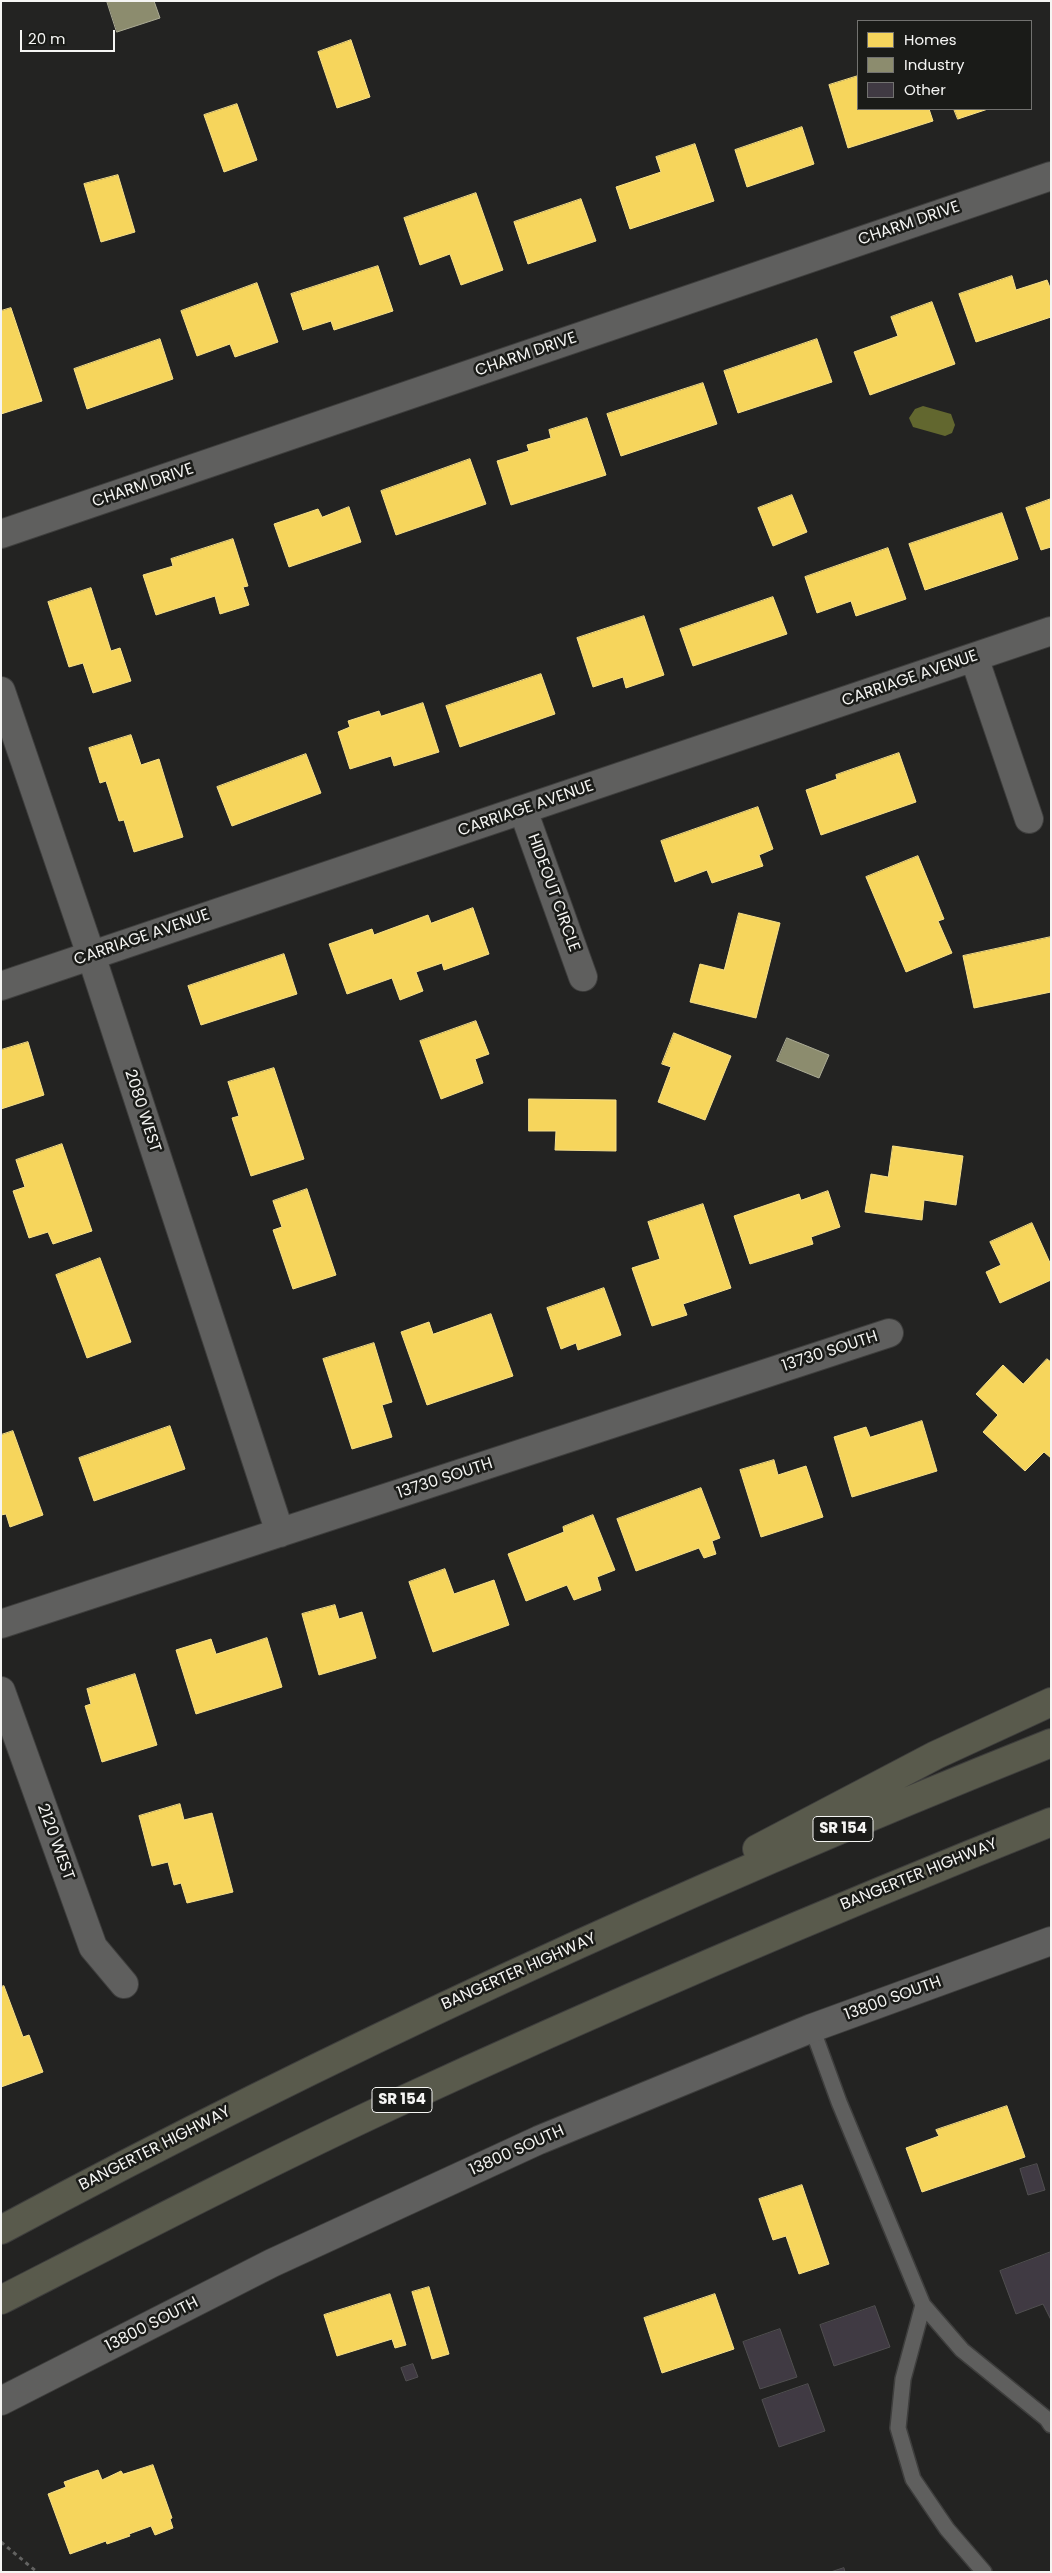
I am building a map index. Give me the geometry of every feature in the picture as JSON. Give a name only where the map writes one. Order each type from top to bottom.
[{"type":"highway","points":[[637,1919],[735,1861],[835,1807],[936,1755],[1051,1702]]},
{"type":"highway","name":"BANGERTER HIGHWAY","points":[[1,2230],[192,2129],[455,2001],[820,1839],[1051,1743]]},
{"type":"highway","name":"BANGERTER HIGHWAY","points":[[1,2300],[174,2211],[389,2106],[591,2015],[812,1919],[1051,1822]]},
{"type":"highway","points":[[812,1919],[1051,1840]]},
{"type":"street","name":"CHARM DRIVE","points":[[1,534],[1051,176]]},
{"type":"street","name":"CARRIAGE AVENUE","points":[[1,986],[1051,631]]},
{"type":"street","points":[[974,657],[1029,820]]},
{"type":"street","name":"2080 WEST","points":[[1,691],[91,955],[280,1533]]},
{"type":"street","name":"HIDEOUT CIRCLE","points":[[523,810],[582,976]]},
{"type":"street","name":"13730 SOUTH","points":[[1,1624],[889,1333]]},
{"type":"street","name":"2120 WEST","points":[[1,1691],[93,1947],[124,1984]]},
{"type":"street","name":"13800 SOUTH","points":[[1,2401],[272,2263],[539,2140],[812,2028],[1051,1941]]},
{"type":"lane","points":[[812,2028],[839,2102],[923,2305],[962,2350],[1047,2420],[1051,2426]]},
{"type":"lane","points":[[923,2305],[903,2379],[898,2428],[913,2479],[947,2529],[984,2572]]},
{"type":"path","points":[[1,2542],[37,2572]]},
{"type":"shaded area","points":[[923,406],[951,414],[955,425],[952,433],[945,436],[913,427],[909,418],[915,409]]},
{"type":"building: Homes","points":[[351,40],[370,97],[337,108],[318,52]]},
{"type":"building: Homes","points":[[857,76],[857,110],[929,110],[933,121],[848,148],[829,85]]},
{"type":"building: Homes","points":[[237,104],[257,160],[224,172],[204,115]]},
{"type":"building: Homes","points":[[954,110],[985,110],[958,119]]},
{"type":"building: Homes","points":[[802,127],[814,164],[747,187],[735,150]]},
{"type":"building: Homes","points":[[695,144],[714,201],[630,229],[616,187],[661,172],[656,157]]},
{"type":"building: Homes","points":[[118,175],[135,232],[101,242],[84,184]]},
{"type":"building: Homes","points":[[476,193],[503,270],[461,285],[450,254],[420,265],[404,218]]},
{"type":"building: Homes","points":[[581,199],[596,241],[528,264],[514,222]]},
{"type":"building: Homes","points":[[378,266],[393,311],[334,330],[331,321],[303,330],[291,294]]},
{"type":"building: Homes","points":[[1012,276],[1016,290],[1047,280],[1051,290],[1051,317],[976,342],[959,294]]},
{"type":"building: Homes","points":[[257,283],[278,342],[235,357],[230,344],[197,356],[181,311]]},
{"type":"building: Homes","points":[[932,302],[955,364],[870,395],[854,352],[898,336],[891,317]]},
{"type":"building: Homes","points":[[11,308],[42,401],[1,414],[1,311]]},
{"type":"building: Homes","points":[[160,339],[173,379],[87,409],[74,369]]},
{"type":"building: Homes","points":[[817,339],[832,382],[738,413],[724,371]]},
{"type":"building: Homes","points":[[703,383],[717,424],[621,456],[607,414]]},
{"type":"building: Homes","points":[[587,418],[606,475],[511,505],[497,461],[529,451],[527,445],[551,438],[549,430]]},
{"type":"building: Homes","points":[[470,459],[486,504],[396,535],[381,491]]},
{"type":"building: Homes","points":[[792,495],[807,532],[773,546],[758,508]]},
{"type":"building: Homes","points":[[1051,499],[1051,547],[1041,550],[1026,508]]},
{"type":"building: Homes","points":[[349,507],[361,542],[289,567],[274,524],[318,509],[322,517]]},
{"type":"building: Homes","points":[[1002,513],[1018,559],[925,590],[909,544]]},
{"type":"building: Homes","points":[[233,539],[248,586],[243,587],[249,605],[220,614],[215,596],[156,615],[143,575],[173,566],[171,559]]},
{"type":"building: Homes","points":[[888,548],[906,599],[856,616],[851,601],[817,613],[805,577]]},
{"type":"building: Homes","points":[[91,588],[111,651],[120,648],[131,681],[93,693],[83,663],[69,667],[48,602]]},
{"type":"building: Homes","points":[[773,597],[787,634],[693,666],[680,629]]},
{"type":"building: Homes","points":[[644,616],[664,675],[626,688],[623,677],[593,687],[577,638]]},
{"type":"building: Homes","points":[[541,674],[555,714],[460,747],[446,706]]},
{"type":"building: Homes","points":[[423,703],[439,752],[394,766],[391,756],[350,769],[338,732],[350,727],[348,721],[379,711],[381,716]]},
{"type":"building: Homes","points":[[131,735],[141,765],[159,759],[183,837],[134,852],[124,820],[119,821],[106,781],[100,783],[89,748]]},
{"type":"building: Homes","points":[[899,753],[916,802],[821,835],[806,790],[837,779],[836,775]]},
{"type":"building: Homes","points":[[306,754],[321,793],[232,826],[217,787]]},
{"type":"building: Homes","points":[[758,807],[773,849],[759,855],[763,866],[712,883],[707,870],[675,882],[661,841]]},
{"type":"building: Homes","points":[[918,856],[944,919],[938,921],[952,953],[906,972],[866,877]]},
{"type":"building: Homes","points":[[473,908],[489,954],[444,970],[442,963],[416,972],[423,991],[400,1000],[392,978],[347,994],[329,944],[372,929],[374,935],[428,915],[431,923]]},
{"type":"building: Homes","points":[[739,913],[780,923],[756,1018],[690,1002],[700,964],[724,970]]},
{"type":"building: Homes","points":[[1051,937],[1051,992],[974,1008],[963,956]]},
{"type":"building: Homes","points":[[284,954],[297,994],[201,1025],[188,986]]},
{"type":"building: Homes","points":[[476,1021],[489,1054],[475,1059],[483,1083],[441,1099],[420,1041]]},
{"type":"building: Homes","points":[[674,1033],[731,1056],[705,1120],[658,1102],[671,1067],[662,1064]]},
{"type":"building: Homes","points":[[28,1042],[44,1095],[1,1109],[1,1050]]},
{"type":"building: Homes","points":[[274,1068],[304,1159],[251,1176],[232,1118],[239,1116],[228,1082]]},
{"type":"building: Homes","points":[[529,1099],[616,1100],[616,1151],[555,1150],[556,1131],[529,1131]]},
{"type":"building: Homes","points":[[62,1144],[92,1231],[53,1244],[48,1232],[29,1238],[13,1191],[25,1187],[16,1160]]},
{"type":"building: Homes","points":[[893,1146],[963,1156],[956,1205],[924,1200],[922,1220],[865,1212],[871,1174],[888,1177]]},
{"type":"building: Homes","points":[[307,1189],[336,1275],[293,1289],[273,1230],[282,1227],[273,1201]]},
{"type":"building: Homes","points":[[828,1191],[840,1227],[811,1237],[813,1244],[750,1264],[734,1216],[799,1194],[801,1200]]},
{"type":"building: Homes","points":[[703,1204],[731,1288],[683,1304],[687,1315],[652,1326],[632,1268],[660,1259],[648,1222]]},
{"type":"building: Homes","points":[[1032,1223],[1051,1265],[1051,1280],[1000,1303],[986,1272],[1001,1265],[990,1242]]},
{"type":"building: Homes","points":[[100,1258],[131,1342],[87,1358],[56,1275]]},
{"type":"building: Homes","points":[[604,1288],[621,1335],[578,1350],[576,1343],[561,1349],[547,1308]]},
{"type":"building: Homes","points":[[491,1314],[513,1376],[427,1405],[401,1332],[429,1322],[433,1334]]},
{"type":"building: Homes","points":[[374,1343],[392,1402],[382,1405],[392,1437],[352,1449],[323,1359]]},
{"type":"building: Homes","points":[[1047,1359],[1051,1362],[1051,1458],[1044,1452],[1025,1471],[983,1432],[998,1415],[976,1394],[1003,1365],[1023,1384]]},
{"type":"building: Homes","points":[[922,1421],[937,1471],[852,1497],[834,1437],[866,1427],[870,1437]]},
{"type":"building: Homes","points":[[170,1426],[185,1469],[94,1501],[79,1458]]},
{"type":"building: Homes","points":[[13,1431],[43,1515],[10,1527],[6,1514],[1,1515],[1,1435]]},
{"type":"building: Homes","points":[[774,1460],[778,1475],[806,1466],[823,1517],[761,1537],[740,1470]]},
{"type":"building: Homes","points":[[701,1488],[720,1538],[712,1541],[716,1554],[704,1558],[699,1548],[636,1571],[617,1519]]},
{"type":"building: Homes","points":[[593,1515],[615,1570],[597,1577],[601,1590],[574,1600],[567,1585],[526,1601],[508,1554],[564,1532],[563,1527]]},
{"type":"building: Homes","points":[[445,1569],[454,1594],[494,1580],[509,1625],[433,1652],[409,1582]]},
{"type":"building: Homes","points":[[335,1605],[339,1619],[362,1612],[376,1658],[319,1675],[302,1614]]},
{"type":"building: Homes","points":[[267,1638],[282,1687],[196,1714],[176,1650],[211,1639],[216,1654]]},
{"type":"building: Homes","points":[[135,1674],[157,1745],[102,1762],[85,1706],[91,1704],[87,1689]]},
{"type":"building: Homes","points":[[180,1804],[184,1820],[212,1813],[233,1892],[187,1903],[181,1883],[174,1885],[168,1862],[152,1866],[139,1816]]},
{"type":"building: Homes","points":[[4,1986],[23,2037],[29,2035],[43,2072],[1,2087],[1,1987]]},
{"type":"building: Homes","points":[[1007,2106],[1025,2157],[922,2192],[906,2148],[939,2136],[936,2130]]},
{"type":"building: Homes","points":[[802,2185],[829,2264],[799,2274],[786,2236],[773,2240],[759,2199]]},
{"type":"building: Homes","points":[[429,2287],[449,2354],[432,2359],[412,2292]]},
{"type":"building: Homes","points":[[390,2294],[406,2345],[395,2348],[392,2339],[337,2356],[324,2315]]},
{"type":"building: Homes","points":[[715,2294],[734,2349],[662,2373],[644,2318]]},
{"type":"building: Homes","points":[[153,2465],[172,2518],[170,2519],[173,2528],[155,2535],[151,2526],[107,2544],[106,2541],[70,2554],[48,2494],[66,2487],[64,2482],[98,2470],[102,2480],[121,2471],[123,2474]]},
{"type":"building: Industry","points":[[107,1],[154,1],[160,18],[117,32]]},
{"type":"building: Industry","points":[[787,1038],[829,1055],[819,1078],[777,1061]]},
{"type":"building: Other","points":[[1037,2164],[1045,2190],[1028,2195],[1020,2169]]},
{"type":"building: Other","points":[[1051,2252],[1051,2320],[1043,2304],[1016,2314],[1000,2271]]},
{"type":"building: Other","points":[[875,2306],[890,2347],[834,2366],[820,2325]]},
{"type":"building: Other","points":[[780,2329],[797,2377],[760,2389],[743,2342]]},
{"type":"building: Other","points":[[413,2364],[418,2377],[406,2381],[401,2368]]},
{"type":"building: Other","points":[[808,2384],[825,2431],[779,2447],[762,2400]]},
{"type":"building: Other","points":[[844,2568],[845,2572],[831,2572]]}]
